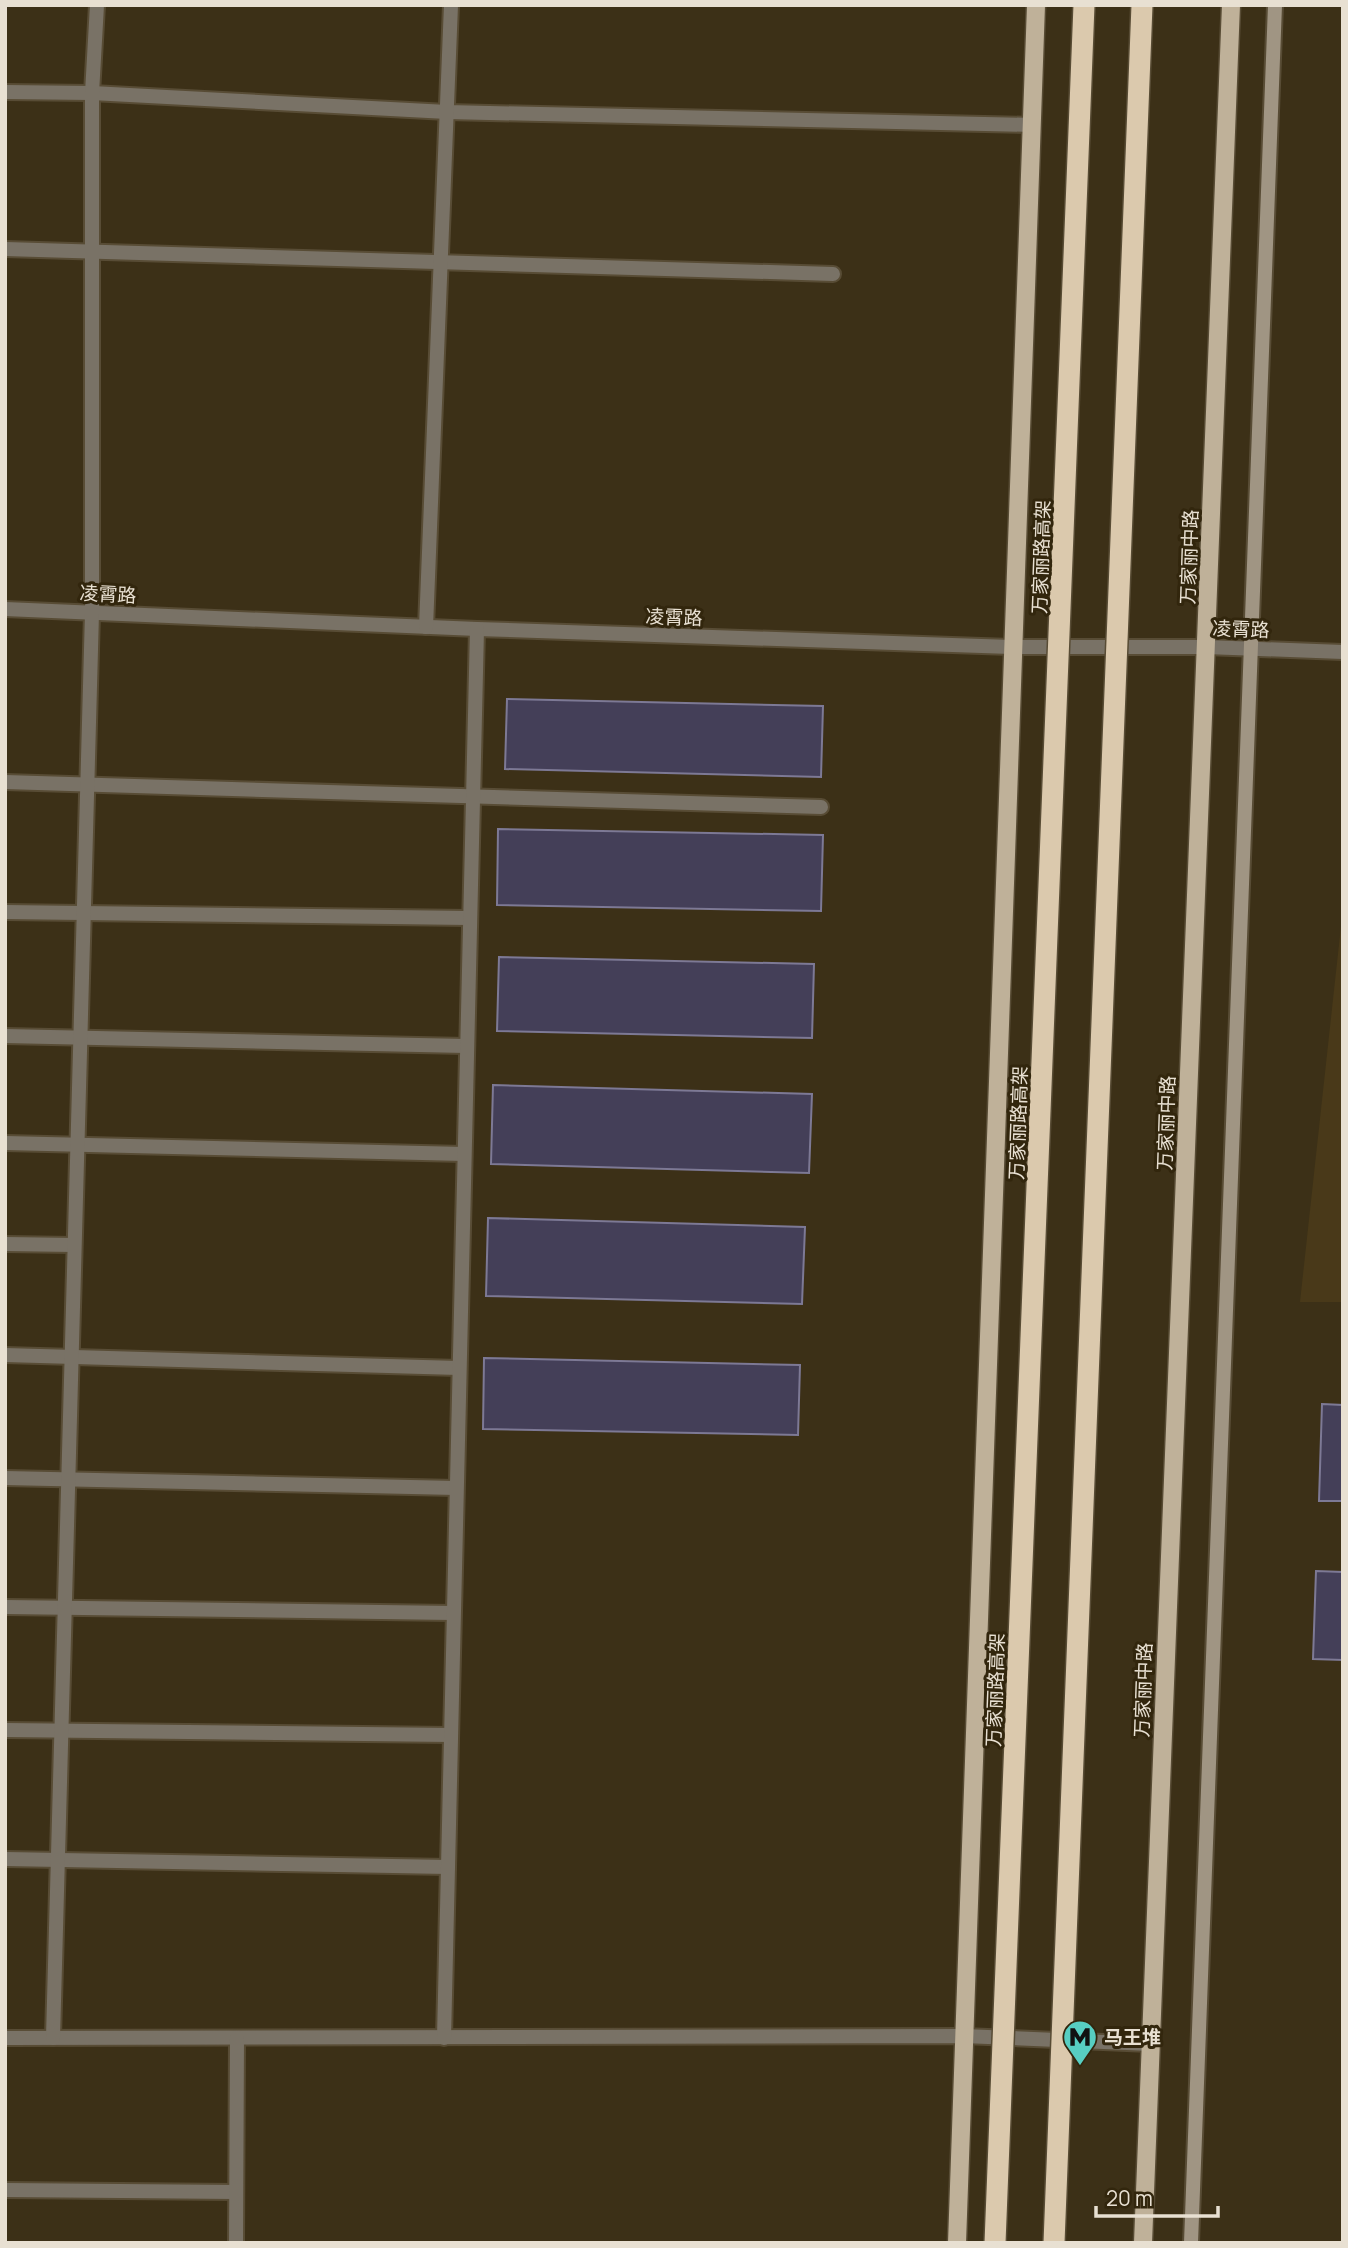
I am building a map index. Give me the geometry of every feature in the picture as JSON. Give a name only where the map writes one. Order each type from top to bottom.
[{"type":"highway","name":"万家丽路高架","points":[[995,2243],[1084,5]]},
{"type":"highway","points":[[1054,2243],[1142,5]]},
{"type":"main road","points":[[957,2243],[1036,5]]},
{"type":"main road","name":"万家丽中路","points":[[1143,2243],[1231,5]]},
{"type":"street","points":[[53,2038],[92,612],[92,93],[97,5]]},
{"type":"street","points":[[426,627],[451,5]]},
{"type":"street","points":[[1191,2243],[1275,5]]},
{"type":"street","points":[[5,92],[92,93],[447,112],[1032,125]]},
{"type":"street","points":[[5,249],[833,274]]},
{"type":"street","name":"凌霄路","points":[[5,609],[477,629],[1012,647],[1206,647],[1343,652]]},
{"type":"street","points":[[444,2038],[477,629]]},
{"type":"street","points":[[5,782],[821,807]]},
{"type":"street","points":[[5,912],[469,918]]},
{"type":"street","points":[[5,1036],[466,1046]]},
{"type":"street","points":[[5,1143],[464,1154]]},
{"type":"street","points":[[5,1244],[74,1245]]},
{"type":"street","points":[[5,1355],[459,1368]]},
{"type":"street","points":[[5,1478],[456,1488]]},
{"type":"street","points":[[5,1607],[453,1613]]},
{"type":"street","points":[[5,1730],[451,1735]]},
{"type":"street","points":[[5,1858],[448,1867]]},
{"type":"street","points":[[5,2038],[964,2036],[1150,2044]]},
{"type":"street","points":[[236,2243],[237,2038]]},
{"type":"street","points":[[5,2190],[236,2192]]},
{"type":"shaded area","points":[[1343,908],[1343,1302],[1300,1302]]},
{"type":"building","points":[[507,699],[823,706],[821,777],[505,769]]},
{"type":"building","points":[[498,829],[823,835],[821,911],[497,905]]},
{"type":"building","points":[[499,957],[814,964],[812,1038],[497,1031]]},
{"type":"building","points":[[493,1085],[812,1094],[809,1173],[491,1164]]},
{"type":"building","points":[[488,1218],[805,1227],[802,1304],[486,1296]]},
{"type":"building","points":[[484,1358],[800,1365],[798,1435],[483,1429]]},
{"type":"building","points":[[1322,1404],[1343,1405],[1343,1501],[1319,1501]]},
{"type":"building","points":[[1316,1571],[1343,1572],[1343,1660],[1313,1659]]},
{"type":"place","name":"马王堆","points":[[1080,2067]]}]
